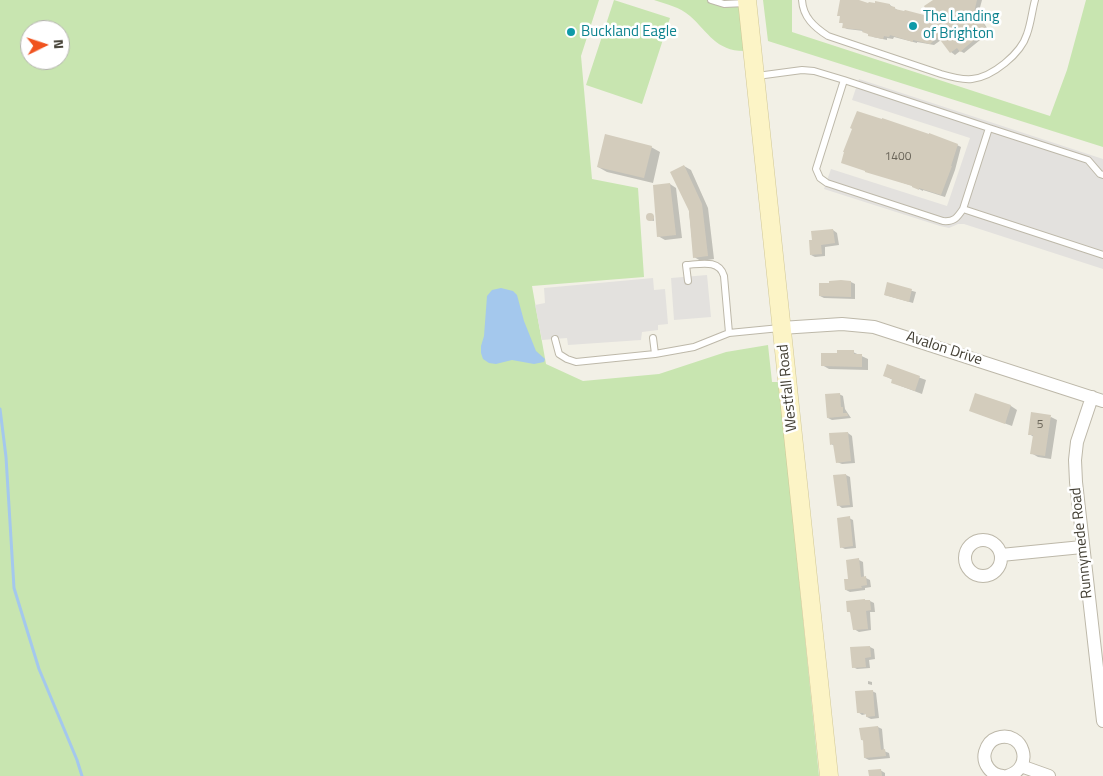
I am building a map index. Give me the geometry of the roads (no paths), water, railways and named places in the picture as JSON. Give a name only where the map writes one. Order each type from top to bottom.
[{"type":"street","name":"Westfall Road","points":[[747,1],[829,776]]},
{"type":"street","name":"Avalon Drive","points":[[781,328],[842,324],[874,327],[1097,399]]},
{"type":"street","name":"Runnymede Road","points":[[1097,399],[1077,442],[1075,460],[1082,547],[1103,721]]},
{"type":"street","points":[[1001,556],[1082,547]]},
{"type":"street","points":[[1005,737],[1017,742],[1023,753],[1022,766],[1018,771],[1005,776],[993,773],[985,763],[985,750],[993,740],[1005,737]]},
{"type":"street","points":[[1022,766],[1050,776]]},
{"type":"lane","points":[[711,0],[724,4],[747,1]]},
{"type":"lane","points":[[802,0],[808,19],[815,28],[828,36],[941,74],[956,78],[972,79],[986,74],[1010,59],[1021,48],[1027,35],[1035,0]]},
{"type":"lane","points":[[755,76],[802,70],[814,71],[1088,160],[1103,175]]},
{"type":"lane","points":[[844,80],[816,169],[820,178],[828,183],[950,222],[957,219],[963,209],[989,128]]},
{"type":"lane","points":[[963,209],[1103,255]]},
{"type":"lane","points":[[688,281],[686,265],[713,263],[722,270],[729,333]]},
{"type":"lane","points":[[555,339],[559,354],[576,362],[655,354],[694,347],[729,333],[781,328]]},
{"type":"lane","points":[[653,338],[655,354]]},
{"type":"water","points":[[501,288],[513,291],[517,295],[524,321],[536,351],[545,359],[544,362],[534,364],[512,360],[496,364],[489,363],[483,359],[481,346],[484,336],[487,296],[492,290]]},
{"type":"waterway","points":[[0,409],[6,457],[14,588],[39,669],[82,776]]},
{"type":"place","name":"The Landing of Brighton","points":[[913,26]]},
{"type":"place","name":"Buckland Eagle","points":[[571,32]]}]
